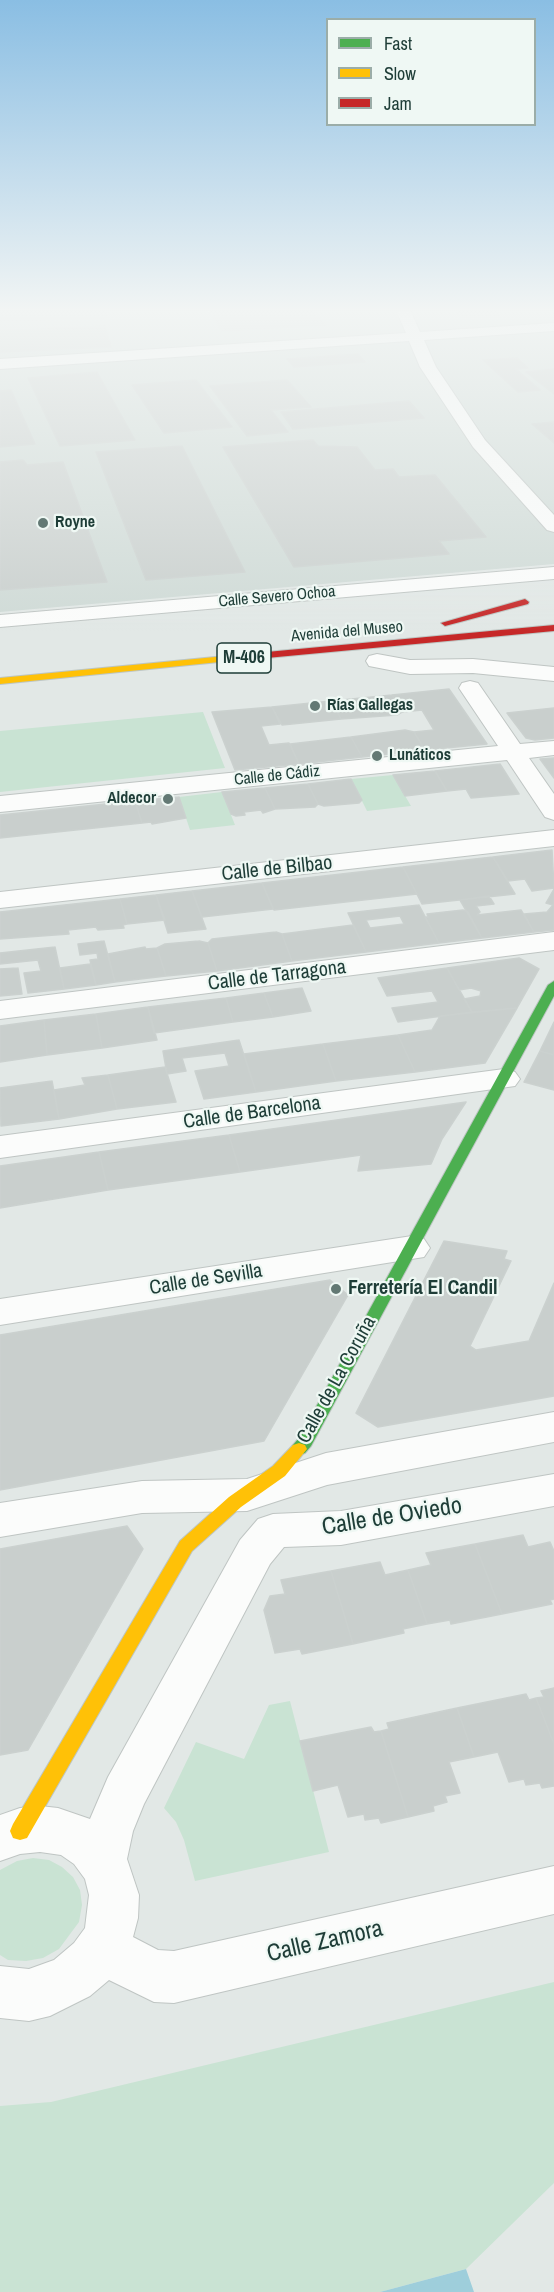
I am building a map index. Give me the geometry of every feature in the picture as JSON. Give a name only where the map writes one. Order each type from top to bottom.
[{"type":"main road","points":[[359,648],[375,637],[462,619],[525,602]]},
{"type":"main road","name":"Avenida del Museo","points":[[0,681],[554,628]]},
{"type":"main road","name":"Avenida del Museo","points":[[371,661],[471,652]]},
{"type":"main road","name":"Calle de La Coruña","points":[[10,1835],[181,1553],[213,1520],[279,1471],[304,1442],[553,991]]},
{"type":"street","points":[[463,419],[479,443],[554,526]]},
{"type":"street","points":[[525,602],[552,573]]},
{"type":"street","name":"Calle Severo Ochoa","points":[[0,621],[552,573]]},
{"type":"street","points":[[371,661],[410,667],[473,666],[554,674]]},
{"type":"street","points":[[470,688],[554,812]]},
{"type":"street","name":"Calle de Cádiz","points":[[0,804],[554,748]]},
{"type":"street","name":"Calle de Bilbao","points":[[0,900],[554,838]]},
{"type":"street","name":"Calle de Tarragona","points":[[0,1010],[554,941]]},
{"type":"street","name":"Calle de Barcelona","points":[[0,1147],[504,1079]]},
{"type":"street","name":"Calle de Sevilla","points":[[0,1312],[412,1248]]},
{"type":"street","points":[[0,1520],[141,1497],[247,1495],[326,1469],[554,1427]]},
{"type":"street","name":"Calle de Oviedo","points":[[273,1532],[341,1528],[554,1490]]},
{"type":"street","points":[[102,1862],[109,1832],[125,1793],[255,1552],[273,1532],[247,1495]]},
{"type":"street","points":[[0,1992],[29,1995],[50,1990],[72,1978],[92,1961],[101,1948],[113,1918],[114,1895],[110,1877],[91,1848],[75,1837],[58,1831],[10,1835]]},
{"type":"street","name":"Calle Zamora","points":[[101,1948],[154,1976],[174,1977],[554,1890]]},
{"type":"shaded area","points":[[0,419],[554,419],[554,564],[0,612]]},
{"type":"green space","points":[[203,712],[225,768],[0,792],[0,731]]},
{"type":"green space","points":[[393,775],[411,806],[367,811],[351,779]]},
{"type":"green space","points":[[222,792],[235,825],[190,830],[179,797]]},
{"type":"green space","points":[[290,1701],[329,1852],[195,1881],[184,1840],[176,1822],[164,1808],[196,1742],[244,1759],[269,1705]]},
{"type":"green space","points":[[33,1858],[49,1860],[62,1867],[73,1877],[80,1890],[82,1905],[79,1922],[59,1949],[43,1958],[26,1961],[8,1960],[0,1955],[0,1870],[17,1861]]},
{"type":"green space","points":[[554,1982],[554,2183],[466,2269],[380,2292],[0,2292],[0,2106],[51,2102]]},
{"type":"water","points":[[466,2269],[474,2292],[380,2292]]},
{"type":"building","points":[[0,419],[24,419],[35,444],[0,447]]},
{"type":"building","points":[[47,419],[123,419],[135,440],[60,446]]},
{"type":"building","points":[[155,419],[226,419],[232,427],[164,433]]},
{"type":"building","points":[[234,419],[278,419],[288,432],[247,436]]},
{"type":"building","points":[[286,419],[413,419],[293,429]]},
{"type":"building","points":[[554,422],[554,443],[532,424]]},
{"type":"building","points":[[313,440],[318,446],[357,447],[375,470],[393,469],[399,477],[435,475],[486,537],[439,541],[449,554],[294,567],[223,447]]},
{"type":"building","points":[[182,446],[245,572],[146,580],[96,452]]},
{"type":"building","name":"Royne","points":[[23,460],[27,465],[63,462],[107,582],[0,590],[0,462]]},
{"type":"building","points":[[449,689],[487,744],[425,750],[414,732],[434,730],[422,710],[402,712],[392,695]]},
{"type":"building","points":[[392,695],[402,712],[397,715],[341,719],[331,701]]},
{"type":"building","points":[[331,701],[341,719],[282,725],[272,707]]},
{"type":"building","points":[[272,707],[280,724],[261,726],[269,745],[289,743],[299,764],[235,770],[212,712]]},
{"type":"building","points":[[554,708],[554,738],[535,740],[526,738],[507,713]]},
{"type":"building","points":[[405,730],[414,732],[425,750],[362,757],[351,737]]},
{"type":"building","points":[[351,737],[362,757],[299,764],[290,744]]},
{"type":"building","points":[[554,758],[554,778],[540,759]]},
{"type":"building","points":[[500,764],[519,794],[471,798],[466,789],[447,791],[435,771]]},
{"type":"building","points":[[435,771],[447,791],[405,796],[393,775]]},
{"type":"building","points":[[351,779],[362,800],[359,803],[324,806],[318,804],[308,784]]},
{"type":"building","points":[[308,784],[318,804],[315,807],[275,809],[265,788]]},
{"type":"building","points":[[265,788],[275,809],[263,813],[261,810],[244,812],[245,815],[236,816],[231,814],[222,792]]},
{"type":"building","points":[[179,797],[186,818],[152,824],[151,822],[142,823],[135,801]]},
{"type":"building","points":[[135,801],[142,823],[0,838],[0,815]]},
{"type":"building","points":[[552,850],[554,888],[532,891],[525,879],[508,881],[493,857]]},
{"type":"building","points":[[493,857],[515,894],[422,904],[403,867]]},
{"type":"building","points":[[403,867],[417,894],[274,910],[262,883]]},
{"type":"building","points":[[262,883],[273,909],[202,917],[192,891]]},
{"type":"building","points":[[554,889],[554,930],[534,932],[524,914],[547,912],[553,905],[546,903]]},
{"type":"building","points":[[192,891],[206,929],[168,933],[156,895]]},
{"type":"building","points":[[156,895],[165,920],[127,924],[120,899]]},
{"type":"building","points":[[489,896],[494,904],[476,906],[480,912],[477,915],[521,910],[534,932],[482,938],[460,900]]},
{"type":"building","points":[[120,899],[127,924],[123,925],[124,928],[98,930],[96,927],[68,930],[69,934],[0,939],[0,912]]},
{"type":"building","points":[[419,905],[439,943],[366,952],[348,913]],"holes":[[[400,916],[404,924],[370,928],[366,920]]]},
{"type":"building","points":[[463,910],[468,912],[482,938],[439,943],[425,917],[428,917],[427,914]]},
{"type":"building","points":[[353,925],[366,952],[292,961],[282,934]]},
{"type":"building","points":[[276,932],[282,934],[292,961],[217,971],[208,943],[212,939]]},
{"type":"building","points":[[104,941],[115,982],[96,985],[90,960],[98,959],[97,953],[80,955],[78,944]]},
{"type":"building","points":[[199,941],[208,943],[217,971],[166,976],[157,948],[165,944]]},
{"type":"building","points":[[55,947],[64,989],[28,993],[24,973],[41,971],[38,960],[0,964],[0,953]]},
{"type":"building","points":[[145,947],[146,949],[157,948],[166,976],[115,982],[108,954]]},
{"type":"building","points":[[519,958],[539,969],[517,1008],[472,1012],[464,999],[480,996],[481,991],[471,988],[459,990],[447,968]]},
{"type":"building","points":[[90,964],[96,985],[64,989],[60,968]]},
{"type":"building","points":[[18,968],[22,994],[0,996],[0,969]]},
{"type":"building","points":[[447,968],[472,1012],[398,1022],[392,1008],[438,1002],[432,991],[387,996],[378,978]]},
{"type":"building","points":[[302,988],[311,1011],[273,1017],[264,993]]},
{"type":"building","points":[[264,993],[273,1017],[233,1022],[226,998]]},
{"type":"building","points":[[226,998],[233,1022],[154,1033],[148,1007]]},
{"type":"building","points":[[148,1007],[157,1040],[102,1048],[96,1014]]},
{"type":"building","points":[[517,1008],[485,1063],[415,1072],[398,1035],[432,1030],[440,1016]]},
{"type":"building","points":[[96,1014],[102,1048],[47,1055],[44,1020]]},
{"type":"building","points":[[44,1020],[47,1055],[0,1062],[0,1026]]},
{"type":"building","points":[[554,1022],[554,1055],[540,1051]]},
{"type":"building","points":[[398,1035],[415,1072],[336,1081],[323,1044]]},
{"type":"building","points":[[239,1040],[256,1092],[204,1099],[195,1071],[229,1066],[225,1053],[182,1058],[186,1071],[167,1074],[163,1051]]},
{"type":"building","points":[[323,1044],[336,1081],[256,1092],[244,1054]]},
{"type":"building","points":[[540,1051],[554,1055],[554,1090],[524,1082]]},
{"type":"building","points":[[165,1067],[176,1102],[117,1109],[108,1075]]},
{"type":"building","points":[[108,1075],[117,1109],[59,1119],[54,1090],[85,1085],[82,1078]]},
{"type":"building","points":[[52,1081],[59,1119],[1,1126],[0,1088]]},
{"type":"building","points":[[466,1102],[442,1139],[431,1164],[358,1171],[361,1155],[240,1172],[229,1135]]},
{"type":"building","points":[[229,1135],[240,1172],[108,1190],[99,1152]]},
{"type":"building","points":[[99,1152],[108,1190],[0,1208],[0,1166]]},
{"type":"building","points":[[444,1241],[507,1251],[504,1259],[511,1261],[470,1346],[476,1350],[529,1341],[554,1283],[554,1396],[378,1427],[356,1413]]},
{"type":"building","points":[[330,1280],[348,1295],[264,1441],[0,1490],[0,1335]]},
{"type":"building","points":[[127,1526],[143,1549],[28,1750],[0,1755],[0,1549]]},
{"type":"building","points":[[523,1535],[528,1547],[550,1542],[554,1551],[554,1599],[550,1600],[552,1604],[502,1614],[475,1544]]},
{"type":"building","points":[[475,1544],[502,1614],[451,1624],[450,1620],[427,1624],[408,1570],[431,1565],[426,1553]]},
{"type":"building","points":[[380,1562],[385,1575],[408,1570],[427,1624],[403,1629],[404,1633],[353,1644],[331,1571]]},
{"type":"building","points":[[331,1571],[353,1644],[302,1654],[300,1649],[275,1653],[264,1610],[270,1596],[285,1594],[281,1580]]},
{"type":"building","points":[[554,1688],[554,1744],[536,1698],[544,1697],[541,1691]]},
{"type":"building","points":[[526,1694],[529,1700],[536,1698],[554,1744],[554,1786],[542,1788],[540,1783],[526,1785],[524,1779],[509,1782],[498,1752],[474,1757],[457,1708]]},
{"type":"building","points":[[457,1708],[474,1757],[449,1762],[460,1793],[445,1796],[447,1802],[433,1806],[434,1811],[408,1817],[381,1731],[389,1729],[387,1723]]},
{"type":"building","points":[[371,1727],[374,1732],[381,1731],[408,1817],[381,1823],[379,1818],[365,1820],[364,1814],[348,1817],[338,1785],[313,1791],[300,1741]]},
{"type":"traffic: fast","points":[[299,1449],[305,1442],[554,985]]},
{"type":"traffic: slow","points":[[0,681],[256,656]]},
{"type":"traffic: slow","points":[[20,1831],[186,1546],[235,1502],[279,1471],[299,1449]]},
{"type":"traffic: jam","points":[[445,623],[525,602]]},
{"type":"traffic: jam","points":[[256,656],[554,628]]},
{"type":"place","name":"Royne","points":[[43,523]]},
{"type":"place","name":"Rías Gallegas","points":[[315,706]]},
{"type":"place","name":"Lunáticos","points":[[377,756]]},
{"type":"place","name":"Aldecor","points":[[168,799]]},
{"type":"place","name":"Ferretería El Candil","points":[[336,1289]]}]
